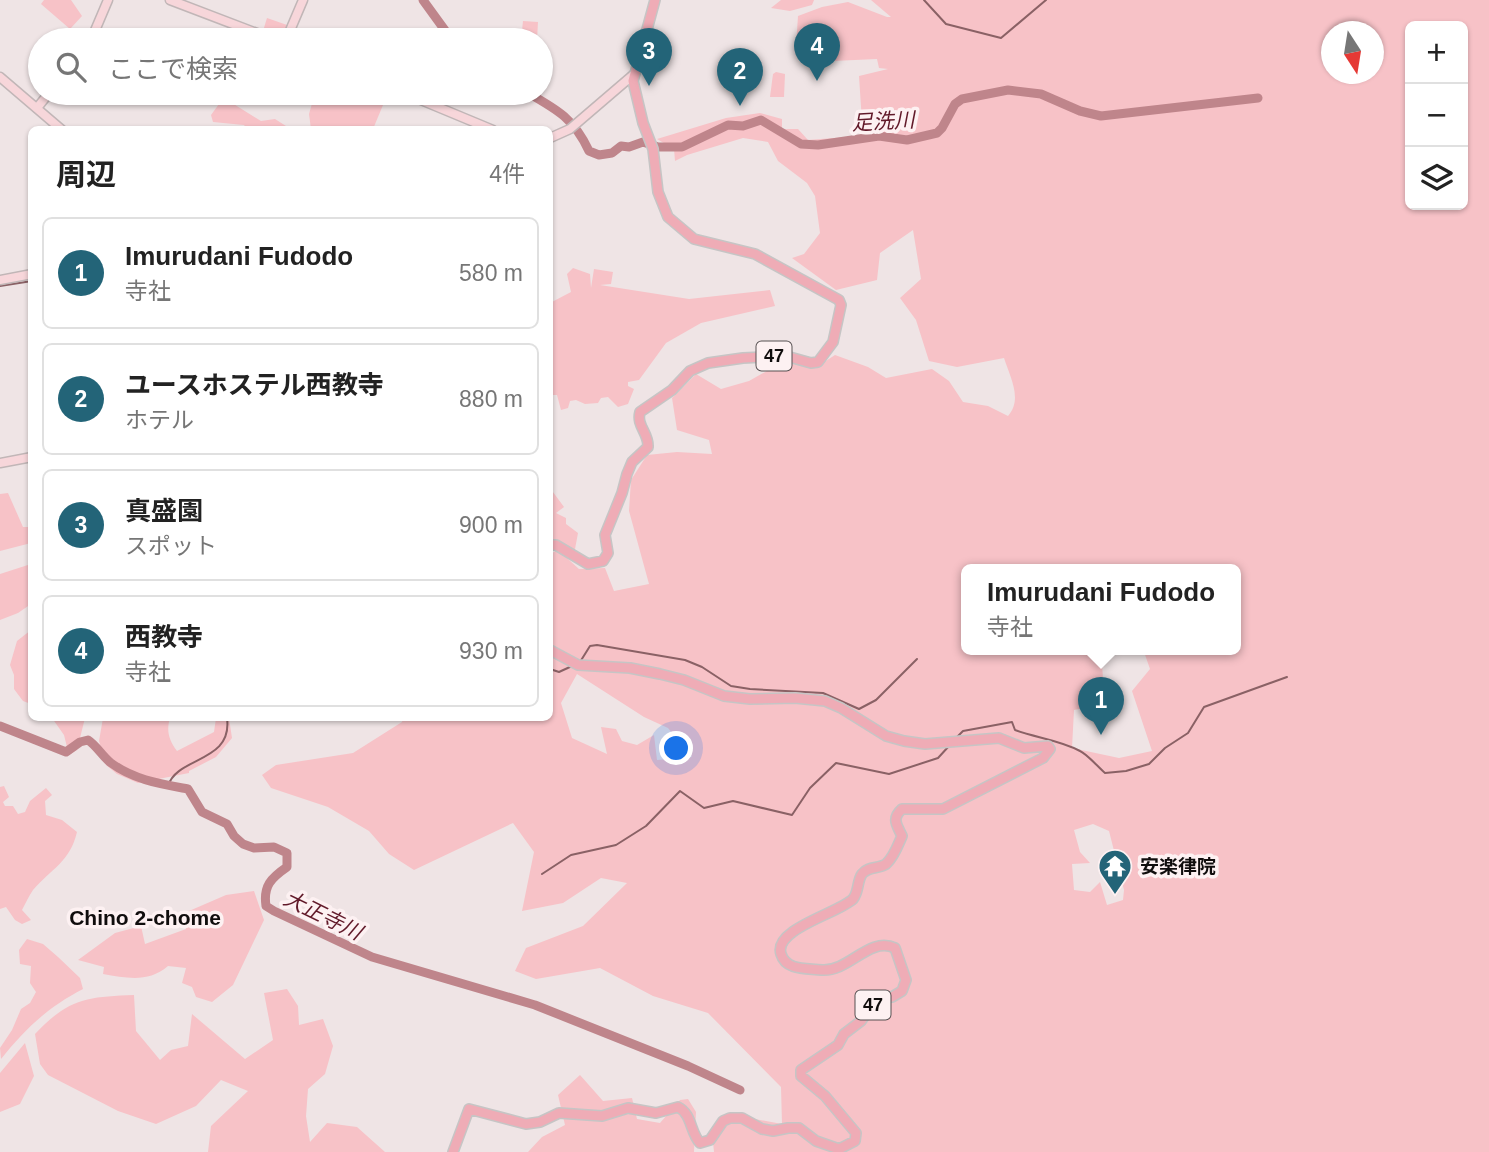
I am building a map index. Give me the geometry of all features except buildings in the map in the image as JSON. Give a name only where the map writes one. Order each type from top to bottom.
[{"type":"main road","name":"47","points":[[553,545],[588,564],[599,563],[606,557],[608,553],[605,535],[627,474],[632,462],[648,447],[648,438],[639,425],[640,412],[672,390],[690,371],[708,363],[786,356],[818,362],[833,342],[841,305],[839,300],[755,254],[694,239],[668,217],[658,192],[652,145],[642,123],[633,75],[655,0]]},
{"type":"main road","name":"47","points":[[453,1152],[469,1109],[526,1124],[540,1122],[559,1113],[602,1116],[628,1108],[656,1113],[678,1107],[687,1114],[693,1134],[700,1143],[710,1140],[723,1121],[730,1118],[742,1118],[761,1129],[773,1131],[799,1128],[816,1141],[839,1149],[855,1142],[856,1133],[825,1096],[805,1082],[801,1070],[838,1045],[844,1034],[861,1021],[880,998],[892,997],[902,991],[906,980],[895,948],[888,944],[878,945],[839,967],[828,970],[794,967],[784,961],[779,951],[781,942],[804,924],[846,904],[855,897],[862,875],[870,868],[884,865],[892,857],[902,836],[895,821],[896,815],[902,809],[943,809],[1043,758],[1050,749],[1048,746],[1024,748],[999,738],[925,744],[886,736],[825,701],[724,696],[684,680],[660,674],[630,668],[575,664],[553,652]]},
{"type":"street","points":[[96,28],[108,0]]},
{"type":"street","points":[[170,0],[244,28]]},
{"type":"street","points":[[291,28],[303,0]]},
{"type":"street","points":[[553,137],[570,130],[633,75]]},
{"type":"street","points":[[0,77],[28,100]]},
{"type":"street","points":[[33,105],[57,126]]},
{"type":"street","points":[[433,105],[483,126]]},
{"type":"street","points":[[0,280],[28,275]]},
{"type":"street","points":[[0,463],[28,458]]},
{"type":"shaded area","points":[[44,0],[71,0],[82,16],[69,28],[41,4]]},
{"type":"shaded area","points":[[781,0],[814,0],[812,5],[790,11],[771,8]]},
{"type":"shaded area","points":[[871,0],[1489,0],[1489,1152],[714,1152],[713,1142],[728,1114],[782,1124],[781,1087],[708,1013],[653,996],[600,968],[536,979],[515,971],[526,948],[583,926],[627,883],[601,878],[563,903],[522,911],[534,852],[513,823],[414,870],[389,854],[369,831],[328,807],[271,788],[262,775],[276,765],[353,753],[402,721],[553,721],[553,552],[558,550],[579,569],[605,568],[614,591],[649,584],[629,511],[631,480],[647,455],[677,452],[712,454],[709,440],[677,430],[672,398],[696,374],[721,389],[749,381],[790,358],[815,368],[835,355],[868,367],[886,378],[932,369],[949,381],[963,402],[988,406],[1008,416],[1015,402],[1015,395],[1004,358],[957,367],[929,361],[916,320],[900,298],[921,279],[913,230],[880,253],[877,280],[836,290],[792,258],[804,254],[820,233],[815,196],[807,183],[778,161],[768,142],[743,138],[675,161],[674,149],[657,139],[726,118],[760,113],[782,119],[782,129],[798,129],[808,140],[872,135],[870,126],[862,122],[859,76],[888,69],[879,68],[877,59],[833,61],[829,50],[822,44],[796,46],[798,16],[822,7],[848,2],[891,17]],"holes":[[[961,564],[1241,564],[1241,655],[1145,655],[1150,669],[1132,691],[1152,751],[1119,758],[1072,748],[1074,710],[1093,706],[1103,679],[1101,655],[961,655]],[[577,674],[644,717],[668,728],[692,757],[657,760],[654,735],[637,745],[622,741],[616,729],[601,727],[607,754],[572,738],[561,703]],[[1093,824],[1109,831],[1124,890],[1123,900],[1107,905],[1100,882],[1090,892],[1074,890],[1072,864],[1090,863],[1080,852],[1074,830]]]},
{"type":"shaded area","points":[[267,18],[290,26],[289,28],[264,28]]},
{"type":"shaded area","points":[[523,21],[538,22],[538,28],[522,28]]},
{"type":"shaded area","points":[[773,74],[785,74],[784,97],[770,97]]},
{"type":"shaded area","points":[[218,105],[235,105],[261,121],[275,119],[286,126],[245,126],[213,122],[211,115]]},
{"type":"shaded area","points":[[312,105],[383,105],[374,126],[311,126],[309,114]]},
{"type":"shaded area","points":[[573,268],[590,274],[591,288],[594,269],[613,272],[611,284],[600,285],[689,299],[770,290],[775,306],[701,323],[666,343],[639,380],[628,382],[628,386],[634,389],[628,404],[618,407],[608,397],[601,398],[598,403],[570,401],[568,408],[561,410],[557,395],[553,395],[553,301],[571,292],[567,274]]},
{"type":"shaded area","points":[[553,492],[564,507],[556,513],[566,518],[566,524],[578,533],[575,549],[567,551],[561,542],[553,539]]},
{"type":"shaded area","points":[[8,493],[23,527],[28,527],[28,544],[0,551],[0,494]]},
{"type":"shaded area","points":[[28,565],[28,606],[0,620],[0,574]]},
{"type":"shaded area","points":[[28,632],[28,703],[23,701],[14,689],[14,675],[10,665],[17,641]]},
{"type":"shaded area","points":[[54,721],[84,721],[77,750],[69,755],[64,735]]},
{"type":"shaded area","points":[[102,721],[169,721],[169,735],[177,751],[214,732],[216,721],[229,721],[232,738],[216,757],[189,773],[138,783],[117,774],[106,765],[99,741]]},
{"type":"shaded area","points":[[4,786],[9,797],[3,802],[5,806],[13,806],[18,814],[25,812],[30,801],[46,788],[52,795],[45,801],[46,815],[62,820],[77,832],[65,858],[30,895],[22,910],[31,920],[22,924],[15,920],[6,907],[0,909],[0,787]]},
{"type":"shaded area","points":[[254,891],[264,920],[233,985],[212,1002],[196,997],[192,987],[182,983],[186,968],[168,966],[153,975],[129,978],[103,974],[104,967],[78,960],[115,933],[141,926],[145,944],[186,929],[189,911],[226,895]]},
{"type":"shaded area","points":[[27,939],[43,944],[58,957],[80,978],[83,989],[38,1020],[1,1059],[0,1048],[21,1009],[30,1003],[36,992],[30,983],[31,966],[20,964],[19,950]]},
{"type":"shaded area","points":[[287,989],[298,1006],[299,1025],[323,1019],[333,1046],[325,1074],[308,1089],[306,1116],[310,1142],[327,1123],[357,1127],[385,1152],[208,1152],[211,1126],[248,1091],[221,1080],[196,1106],[156,1124],[118,1111],[48,1075],[40,1064],[35,1034],[58,1013],[69,1006],[91,999],[134,995],[136,1031],[160,1060],[171,1050],[188,1046],[192,1014],[245,1059],[273,1040],[264,993]]},
{"type":"shaded area","points":[[25,1043],[34,1076],[20,1104],[0,1112],[0,1073]]},
{"type":"shaded area","points":[[580,1075],[603,1101],[632,1098],[637,1119],[660,1123],[680,1100],[688,1099],[696,1112],[694,1152],[528,1152],[542,1137],[565,1125],[558,1095]]},
{"type":"waterway","name":"足洗川","points":[[423,0],[443,28]]},
{"type":"waterway","points":[[924,0],[946,24],[1001,38],[1046,0]]},
{"type":"waterway","name":"足洗川","points":[[548,105],[571,123],[589,151],[599,155],[612,153],[621,146],[629,147],[643,142],[658,147],[682,147],[728,125],[743,126],[761,120],[801,144],[818,145],[879,136],[907,140],[937,133],[955,104],[962,99],[1008,90],[1041,94],[1080,111],[1101,116],[1258,98]]},
{"type":"waterway","points":[[0,286],[28,282]]},
{"type":"waterway","points":[[580,662],[590,646],[597,645],[685,660],[702,667],[731,686],[823,693],[859,709],[876,700],[917,659]]},
{"type":"waterway","points":[[553,670],[559,672],[572,666]]},
{"type":"waterway","points":[[957,737],[963,731],[1012,722],[1015,730],[1080,751],[1105,773],[1126,771],[1149,764],[1165,748],[1188,733],[1204,707],[1287,677]]},
{"type":"waterway","points":[[168,786],[173,776],[222,743],[227,733],[227,721]]},
{"type":"waterway","name":"大正寺川","points":[[0,726],[66,752],[88,740],[111,763],[129,774],[188,789],[202,812],[227,824],[243,844],[254,848],[274,847],[287,853],[287,867],[267,888],[266,906],[274,911],[372,957],[535,1005],[688,1066],[740,1090]]},
{"type":"waterway","points":[[542,874],[571,855],[616,845],[646,826],[680,791],[704,808],[733,801],[792,815],[810,788],[836,763],[889,774],[938,758],[949,746]]},
{"type":"place","name":"西教寺","points":[[817,81]]},
{"type":"place","name":"真盛園","points":[[649,86]]},
{"type":"place","name":"ユースホステル西教寺","points":[[740,106]]},
{"type":"place","name":"Imurudani Fudodo","points":[[1101,735]]},
{"type":"place","name":"安楽律院","points":[[1115,896]]},
{"type":"district","name":"Chino 2-chome","points":[[145,917]]}]
